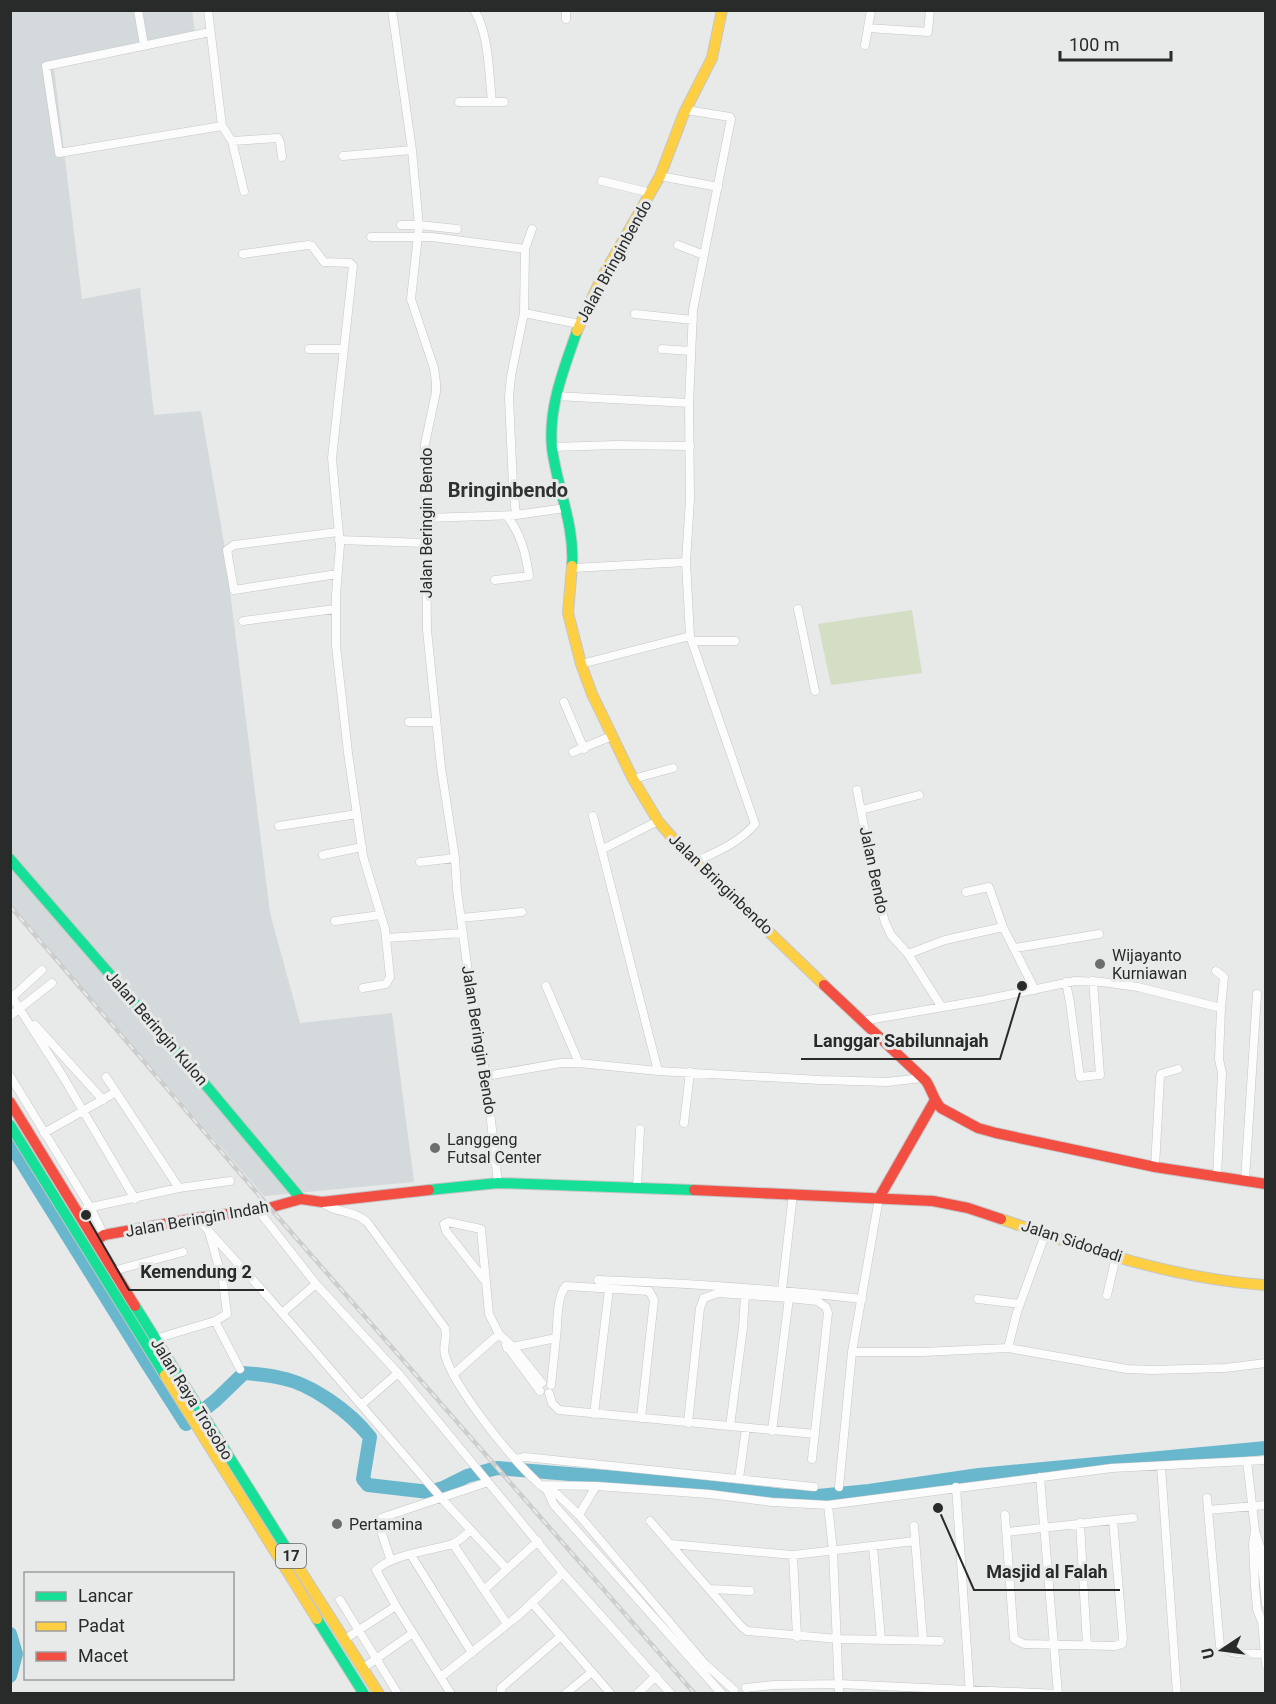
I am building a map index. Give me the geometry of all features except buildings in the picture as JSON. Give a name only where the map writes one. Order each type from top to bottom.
[{"type":"main road","name":"Jalan Bringinbendo","points":[[722,10],[712,58],[688,105],[660,176],[600,281],[579,324],[555,396],[552,447],[572,536],[573,553],[568,613],[581,664],[612,736],[633,779],[658,820],[694,862],[922,1078],[934,1095]]},
{"type":"main road","name":"Jalan Beringin Kulon","points":[[10,859],[301,1199]]},
{"type":"main road","points":[[934,1095],[941,1108],[978,1128],[1155,1167],[1266,1184]]},
{"type":"main road","points":[[879,1198],[934,1095]]},
{"type":"main road","name":"Jalan Raya Trosobo","points":[[10,1102],[77,1211],[100,1238],[113,1271],[155,1339],[197,1417],[364,1694]]},
{"type":"main road","name":"Jalan Raya Trosobo","points":[[11,1126],[197,1417],[379,1694]]},
{"type":"main road","points":[[301,1199],[322,1202],[498,1183]]},
{"type":"main road","name":"Jalan Sidodadi","points":[[498,1183],[933,1201],[960,1205],[994,1215],[1045,1235],[1116,1257],[1205,1279],[1266,1285]]},
{"type":"main road","name":"Jalan Beringin Indah","points":[[100,1238],[197,1218],[258,1210],[301,1199]]},
{"type":"street","points":[[138,10],[144,45]]},
{"type":"street","points":[[215,10],[208,11],[222,126],[232,141],[243,190]]},
{"type":"street","name":"Jalan Beringin Bendo","points":[[392,10],[412,150],[419,225],[411,298],[434,368],[436,383],[425,444],[427,630],[436,722],[461,918],[486,1076],[498,1183]]},
{"type":"street","points":[[474,10],[480,21],[484,40],[492,102]]},
{"type":"street","points":[[865,45],[871,10]]},
{"type":"street","points":[[868,28],[928,32],[930,10]]},
{"type":"street","points":[[210,32],[46,66],[59,153],[222,126]]},
{"type":"street","points":[[459,102],[504,102]]},
{"type":"street","points":[[688,105],[731,118],[693,320],[689,403],[690,499],[686,562],[691,638],[755,824],[743,837],[694,862]]},
{"type":"street","points":[[232,141],[278,138],[282,157]]},
{"type":"street","points":[[343,156],[412,150]]},
{"type":"street","points":[[660,176],[718,187]]},
{"type":"street","points":[[602,181],[651,194]]},
{"type":"street","points":[[401,225],[457,229]]},
{"type":"street","points":[[516,515],[509,397],[511,375],[524,313],[525,249],[532,229]]},
{"type":"street","points":[[371,237],[432,237],[525,249]]},
{"type":"street","points":[[243,254],[308,245],[312,246],[324,262],[352,263],[353,268],[332,458],[339,536],[335,609],[338,664],[357,814],[362,847],[387,938],[390,977],[388,981],[363,988]]},
{"type":"street","points":[[678,245],[704,255]]},
{"type":"street","points":[[524,313],[579,324]]},
{"type":"street","points":[[635,314],[693,320]]},
{"type":"street","points":[[309,349],[344,349]]},
{"type":"street","points":[[662,349],[691,351]]},
{"type":"street","points":[[555,396],[689,403]]},
{"type":"street","points":[[552,447],[690,446]]},
{"type":"street","points":[[425,518],[507,516],[564,508]]},
{"type":"street","points":[[495,580],[529,576],[522,541],[507,516]]},
{"type":"street","points":[[338,574],[234,590],[227,550],[234,545],[339,536],[425,543]]},
{"type":"street","points":[[572,568],[686,562]]},
{"type":"street","points":[[243,621],[335,609]]},
{"type":"street","points":[[798,609],[815,691]]},
{"type":"street","points":[[581,664],[691,638],[735,641]]},
{"type":"street","points":[[564,702],[584,749]]},
{"type":"street","points":[[409,722],[436,722]]},
{"type":"street","points":[[573,752],[612,736]]},
{"type":"street","points":[[633,779],[674,768]]},
{"type":"street","name":"Jalan Bendo","points":[[856,790],[877,894],[885,922],[891,935],[908,954],[941,1006]]},
{"type":"street","points":[[861,810],[919,795]]},
{"type":"street","points":[[279,825],[357,814]]},
{"type":"street","points":[[593,816],[658,1071]]},
{"type":"street","points":[[603,849],[658,820]]},
{"type":"street","points":[[323,855],[362,847]]},
{"type":"street","points":[[420,862],[455,858]]},
{"type":"street","points":[[966,892],[989,887],[1003,927],[1035,990]]},
{"type":"street","points":[[461,918],[522,912]]},
{"type":"street","points":[[335,921],[380,915]]},
{"type":"street","points":[[908,954],[945,940],[1003,927]]},
{"type":"street","points":[[387,938],[463,933]]},
{"type":"street","points":[[1015,948],[1099,934]]},
{"type":"street","points":[[42,970],[11,997],[103,1100]]},
{"type":"street","points":[[1216,970],[1224,977],[1219,1059],[1222,1073],[1217,1176]]},
{"type":"street","points":[[862,1021],[1035,990],[1066,982],[1093,981],[1138,987],[1221,1008]]},
{"type":"street","points":[[1066,982],[1080,1077],[1100,1075],[1093,981]]},
{"type":"street","points":[[10,1016],[22,1010],[52,983]]},
{"type":"street","points":[[546,986],[579,1063]]},
{"type":"street","points":[[1245,1180],[1257,994]]},
{"type":"street","points":[[22,1010],[135,1199]]},
{"type":"street","points":[[486,1076],[561,1063],[579,1063],[658,1071],[887,1082],[922,1078]]},
{"type":"street","points":[[1155,1167],[1160,1077],[1161,1074],[1178,1069]]},
{"type":"street","points":[[684,1123],[690,1072]]},
{"type":"street","points":[[10,1076],[90,1207],[100,1238]]},
{"type":"street","points":[[106,1077],[179,1188]]},
{"type":"street","points":[[44,1133],[116,1092]]},
{"type":"street","points":[[637,1187],[640,1129]]},
{"type":"street","points":[[77,1211],[179,1188],[230,1181]]},
{"type":"street","points":[[782,1290],[793,1194]]},
{"type":"street","points":[[839,1487],[852,1352],[879,1198]]},
{"type":"street","points":[[322,1202],[326,1206],[357,1215],[367,1222],[445,1328],[447,1338],[444,1353],[454,1376],[505,1448],[722,1694]]},
{"type":"street","points":[[258,1210],[316,1284],[398,1373],[563,1573],[671,1694]]},
{"type":"street","points":[[197,1218],[437,1493],[507,1569]]},
{"type":"street","points":[[486,1282],[446,1231],[444,1224],[448,1222],[481,1229],[486,1282],[489,1314],[506,1343],[545,1388],[552,1403],[559,1410],[815,1434]]},
{"type":"street","points":[[155,1339],[225,1317],[228,1310],[222,1279],[208,1231]]},
{"type":"street","points":[[1008,1348],[1020,1304],[1045,1235]]},
{"type":"street","points":[[113,1271],[183,1252]]},
{"type":"street","points":[[1107,1295],[1116,1257]]},
{"type":"street","points":[[222,1279],[239,1265]]},
{"type":"street","points":[[598,1280],[700,1283],[862,1299]]},
{"type":"street","points":[[282,1313],[316,1284]]},
{"type":"street","points":[[545,1388],[556,1338],[563,1288],[570,1285],[646,1290],[652,1294],[654,1300],[641,1418]]},
{"type":"street","points":[[594,1414],[609,1289]]},
{"type":"street","points":[[688,1423],[702,1300],[707,1295],[718,1293],[817,1301],[826,1307],[828,1313],[812,1458]]},
{"type":"street","points":[[730,1426],[745,1295]]},
{"type":"street","points":[[772,1431],[789,1298]]},
{"type":"street","points":[[978,1299],[1020,1304]]},
{"type":"street","points":[[215,1321],[240,1370]]},
{"type":"street","points":[[454,1376],[456,1372],[506,1343],[556,1338]]},
{"type":"street","points":[[852,1352],[923,1352],[1008,1348],[1126,1369],[1182,1370],[1266,1363]]},
{"type":"street","points":[[361,1405],[398,1373]]},
{"type":"street","points":[[739,1479],[746,1428]]},
{"type":"street","points":[[516,1459],[525,1457],[814,1487]]},
{"type":"street","points":[[540,1485],[596,1486],[828,1505],[1112,1468],[1266,1460]]},
{"type":"street","points":[[1247,1461],[1266,1604],[1262,1622]]},
{"type":"street","points":[[1161,1466],[1177,1694]]},
{"type":"street","points":[[391,1561],[379,1525],[381,1518],[483,1475]]},
{"type":"street","points":[[540,1485],[557,1494],[579,1515],[704,1663],[733,1692],[774,1685],[839,1684],[970,1692],[1058,1694],[1040,1477]]},
{"type":"street","points":[[579,1515],[596,1486]]},
{"type":"street","points":[[956,1487],[970,1692]]},
{"type":"street","points":[[1207,1498],[1220,1646],[1224,1650],[1265,1654]]},
{"type":"street","points":[[828,1505],[833,1551],[839,1694]]},
{"type":"street","points":[[1208,1510],[1266,1505]]},
{"type":"street","points":[[564,1516],[572,1508]]},
{"type":"street","points":[[1005,1515],[1014,1639],[1024,1644],[1114,1646],[1122,1644],[1113,1520]]},
{"type":"street","points":[[1007,1532],[1133,1518]]},
{"type":"street","points":[[650,1521],[747,1631],[797,1637],[940,1641]]},
{"type":"street","points":[[1080,1523],[1087,1645]]},
{"type":"street","points":[[914,1526],[923,1640]]},
{"type":"street","points":[[451,1694],[376,1571],[377,1568],[391,1561],[438,1546],[453,1544],[471,1530]]},
{"type":"street","points":[[1255,1530],[1253,1544],[1255,1586],[1257,1609],[1262,1622],[1266,1665]]},
{"type":"street","points":[[485,1589],[538,1541]]},
{"type":"street","points":[[670,1544],[794,1555],[915,1541]]},
{"type":"street","points":[[453,1544],[507,1624]]},
{"type":"street","points":[[873,1546],[881,1640]]},
{"type":"street","points":[[411,1555],[472,1653]]},
{"type":"street","points":[[794,1555],[797,1637]]},
{"type":"street","points":[[441,1677],[507,1624],[563,1573]]},
{"type":"street","points":[[710,1589],[750,1591]]},
{"type":"street","points":[[340,1600],[398,1694]]},
{"type":"street","points":[[532,1602],[611,1694]]},
{"type":"street","points":[[345,1640],[396,1606]]},
{"type":"street","points":[[363,1668],[413,1633]]},
{"type":"street","points":[[501,1694],[501,1688],[561,1636]]},
{"type":"street","points":[[565,1694],[592,1672]]},
{"type":"street","points":[[636,1694],[656,1676]]},
{"type":"shaded area","points":[[10,11],[192,11],[196,39],[54,68],[82,299],[140,288],[154,415],[201,411],[224,543],[270,913],[300,1023],[392,1013],[414,1182],[264,1196],[11,906]]},
{"type":"green space","points":[[912,610],[922,673],[831,685],[818,624]]},
{"type":"waterway","points":[[10,1143],[186,1424],[244,1373],[293,1381],[330,1400],[370,1437],[363,1479],[368,1485],[429,1492],[467,1476],[497,1468],[655,1481],[786,1496],[818,1496],[979,1475],[1266,1448]]},
{"type":"waterway","points":[[10,1634],[16,1654],[10,1676]]},
{"type":"railway","points":[[10,906],[270,1208],[695,1694]]},
{"type":"traffic: fast","points":[[572,566],[571,536],[554,463],[551,433],[558,388],[577,331]]},
{"type":"traffic: fast","points":[[10,859],[301,1199]]},
{"type":"traffic: fast","points":[[10,1125],[165,1375]]},
{"type":"traffic: fast","points":[[429,1190],[498,1183],[694,1190]]},
{"type":"traffic: fast","points":[[135,1306],[288,1551]]},
{"type":"traffic: fast","points":[[317,1619],[364,1694]]},
{"type":"traffic: slow","points":[[577,331],[600,281],[660,176],[684,113],[712,58],[722,10]]},
{"type":"traffic: slow","points":[[572,566],[568,613],[581,664],[592,694],[633,779],[658,821],[676,842],[824,985]]},
{"type":"traffic: slow","points":[[1001,1219],[1131,1261],[1198,1276],[1266,1285]]},
{"type":"traffic: slow","points":[[165,1375],[317,1619]]},
{"type":"traffic: slow","points":[[288,1551],[379,1694]]},
{"type":"traffic: jam","points":[[824,985],[926,1081],[941,1108],[978,1128],[1155,1167],[1266,1184]]},
{"type":"traffic: jam","points":[[879,1198],[935,1100]]},
{"type":"traffic: jam","points":[[10,1102],[135,1306]]},
{"type":"traffic: jam","points":[[95,1241],[104,1235],[197,1218],[265,1209],[301,1199],[322,1202],[429,1190]]},
{"type":"traffic: jam","points":[[694,1190],[933,1201],[968,1208],[1001,1219]]},
{"type":"place","name":"Wijayanto Kurniawan","points":[[1100,964]]},
{"type":"place","name":"Langgar Sabilunnajah","points":[[1022,986]]},
{"type":"place","name":"Langgeng Futsal Center","points":[[435,1148]]},
{"type":"place","name":"Kemendung 2","points":[[86,1215]]},
{"type":"place","name":"Masjid al Falah","points":[[938,1508]]},
{"type":"place","name":"Pertamina","points":[[337,1524]]},
{"type":"district","name":"Bringinbendo","points":[[508,490]]}]
